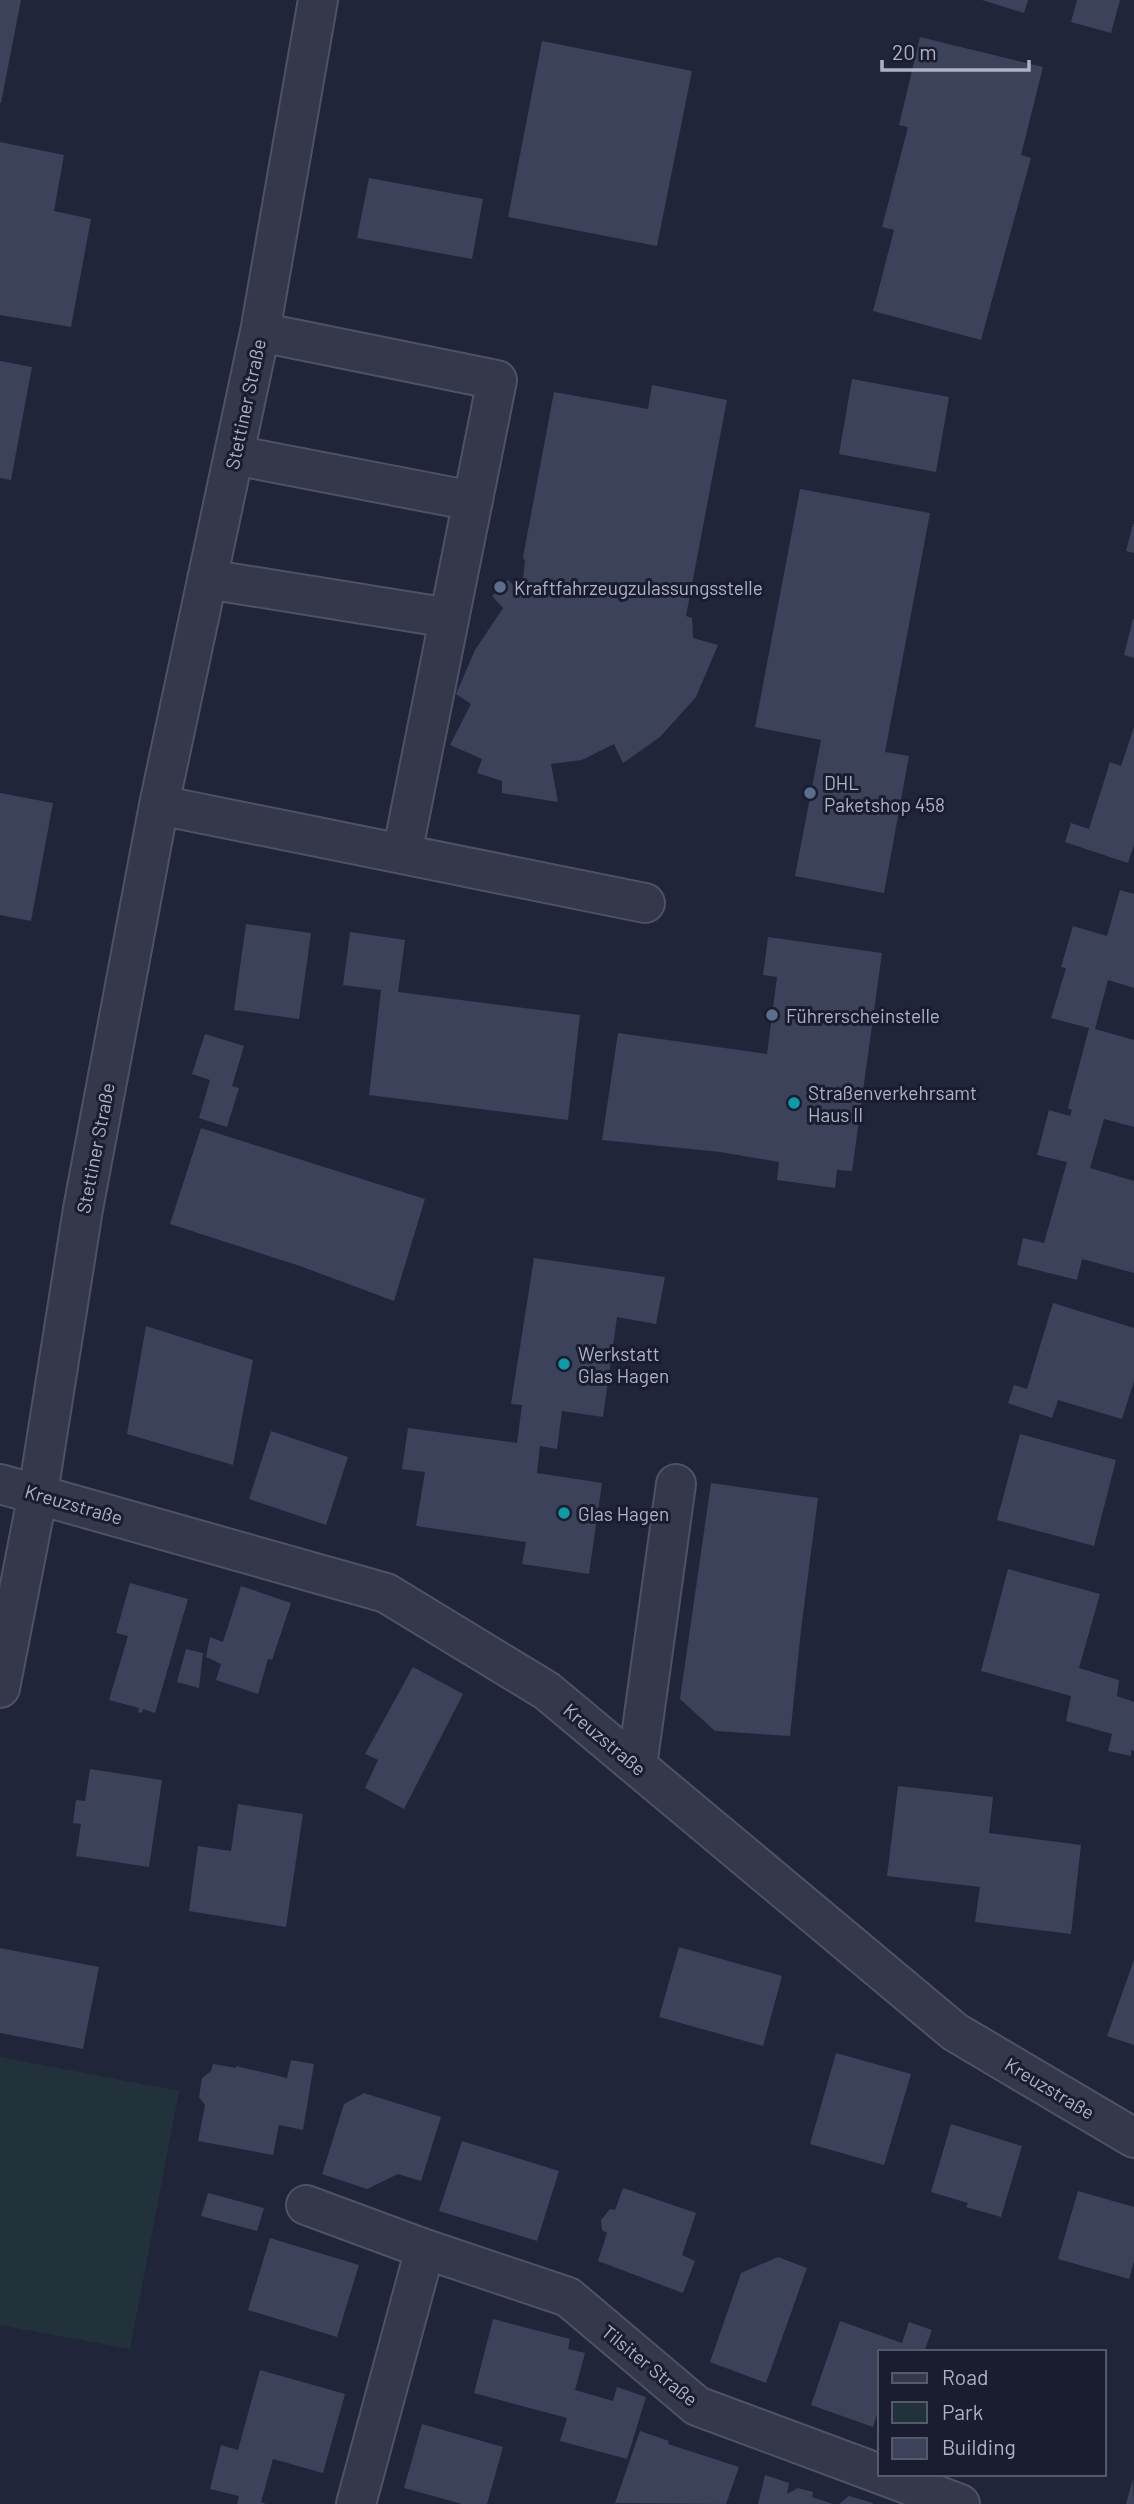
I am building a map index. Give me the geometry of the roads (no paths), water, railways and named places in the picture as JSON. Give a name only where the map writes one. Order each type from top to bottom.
[{"type":"street","name":"Stettiner Straße","points":[[0,1688],[38,1493],[83,1209],[159,805],[261,332],[318,0]]},
{"type":"street","points":[[261,332],[497,380],[402,854]]},
{"type":"street","points":[[234,455],[473,500]]},
{"type":"street","points":[[207,579],[449,618]]},
{"type":"street","points":[[159,805],[645,903]]},
{"type":"street","name":"Kreuzstraße","points":[[0,1484],[386,1593],[547,1691],[955,2032],[1134,2138]]},
{"type":"street","points":[[637,1766],[676,1484]]},
{"type":"street","name":"Tilsiter Straße","points":[[306,2205],[568,2297],[697,2406],[878,2473]]},
{"type":"street","points":[[356,2504],[425,2249]]},
{"type":"street","name":"Tilsiter Straße","points":[[885,2476],[960,2504]]},
{"type":"place","name":"Kraftfahrzeugzulassungsstelle","points":[[500,587]]},
{"type":"place","name":"DHL Paketshop 458","points":[[810,793]]},
{"type":"place","name":"Führerscheinstelle","points":[[772,1015]]},
{"type":"place","name":"Straßenverkehrsamt Haus II","points":[[794,1103]]},
{"type":"place","name":"Werkstatt Glas Hagen","points":[[564,1364]]},
{"type":"place","name":"Glas Hagen","points":[[564,1513]]}]
